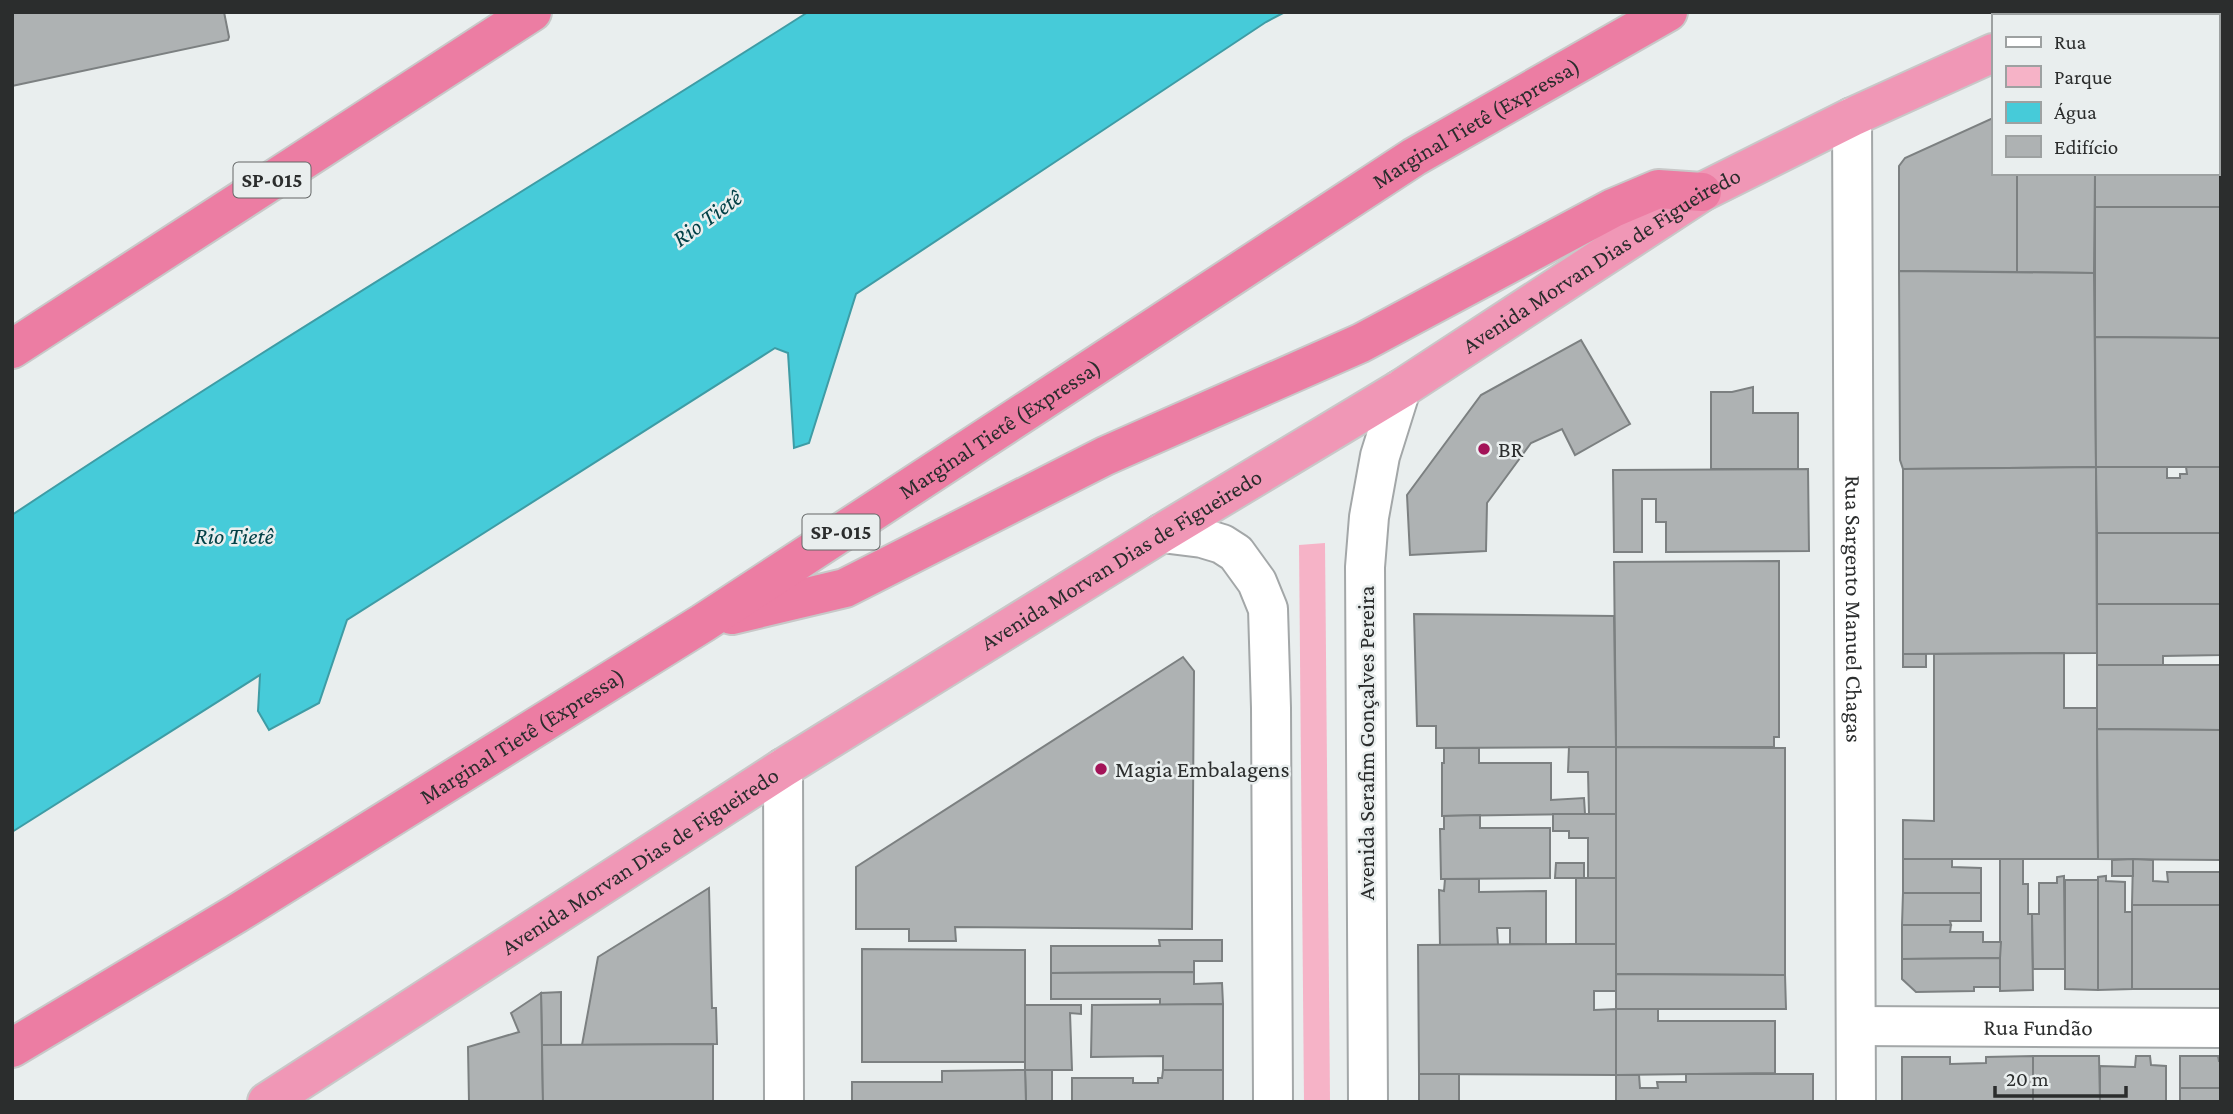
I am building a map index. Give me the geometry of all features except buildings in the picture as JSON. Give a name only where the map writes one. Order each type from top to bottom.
[{"type":"highway","name":"SP-015","points":[[12,349],[532,12]]},
{"type":"highway","name":"Marginal Tietê (Expressa)","points":[[12,1048],[236,914],[703,623],[1414,156],[1668,12]]},
{"type":"highway","name":"Avenida Morvan Dias de Figueiredo","points":[[267,1102],[300,1091],[783,768],[1162,533],[1401,389],[1702,192],[1852,117],[1992,53]]},
{"type":"highway","points":[[703,623],[845,588],[1105,456],[1361,343],[1613,208],[1658,189],[1702,192]]},
{"type":"street","name":"Rua Sargento Manuel Chagas","points":[[1852,117],[1856,1102]]},
{"type":"street","name":"Avenida Serafim Gonçalves Pereira","points":[[1368,1102],[1365,567],[1369,517],[1380,456],[1401,389]]},
{"type":"street","points":[[1162,533],[1202,538],[1223,544],[1236,553],[1256,582],[1268,609],[1273,1102]]},
{"type":"street","points":[[783,768],[784,1102]]},
{"type":"street","name":"Rua Fundão","points":[[1856,1026],[2221,1028]]},
{"type":"green space","points":[[1325,543],[1330,1102],[1304,1102],[1299,545]]},
{"type":"water","name":"Rio Tietê","points":[[808,12],[1285,12],[856,294],[809,443],[794,448],[788,353],[775,348],[347,620],[319,703],[269,730],[258,711],[260,675],[12,832],[12,515],[209,387]]},
{"type":"place","name":"BR","points":[[1484,449]]},
{"type":"place","name":"Magia Embalagens","points":[[1101,769]]}]
